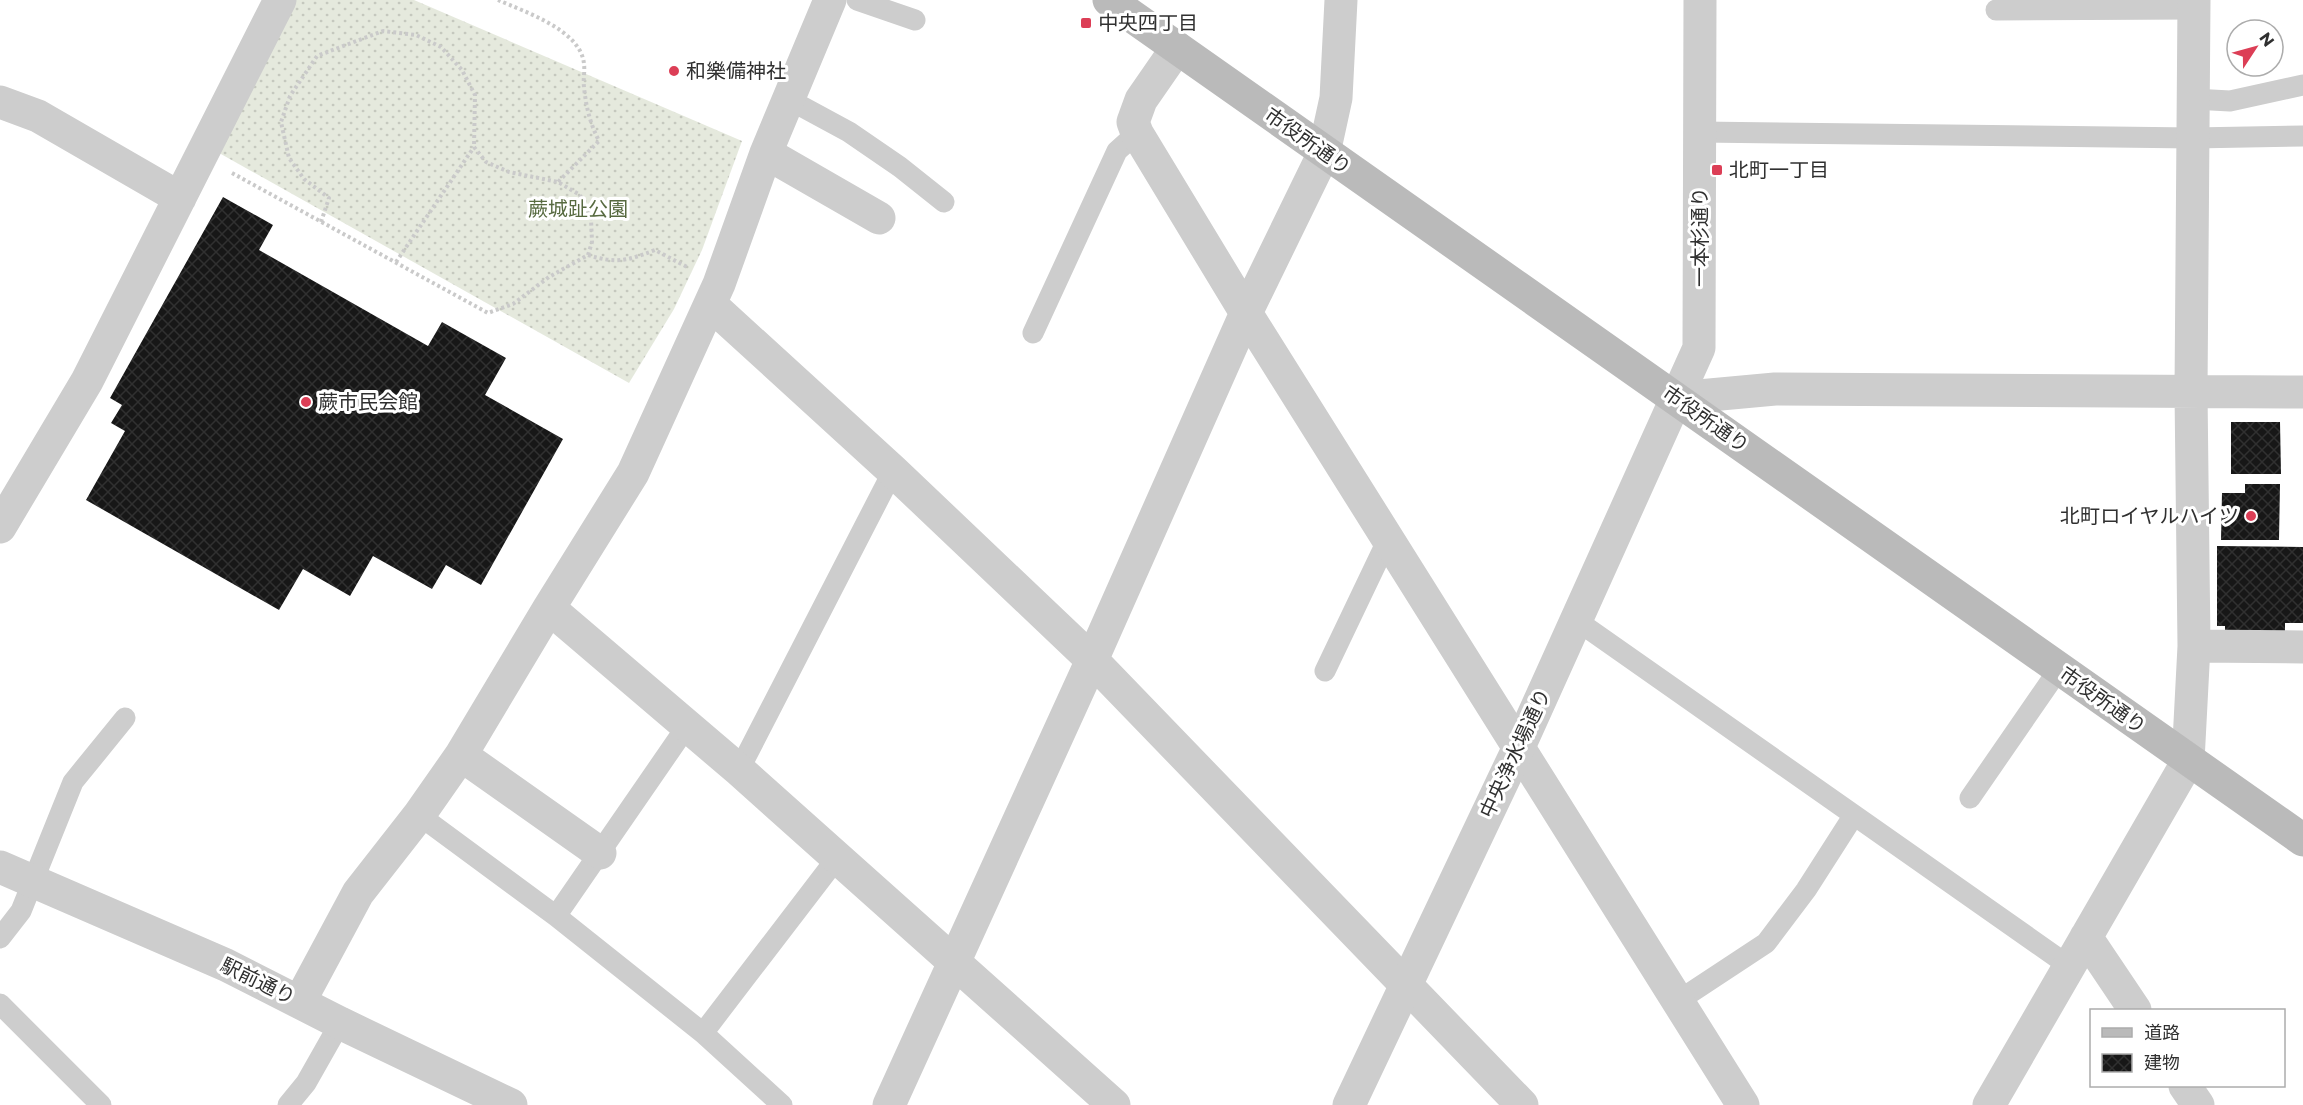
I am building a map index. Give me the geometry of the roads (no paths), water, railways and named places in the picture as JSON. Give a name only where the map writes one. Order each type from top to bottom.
[{"type":"main road","name":"市役所通り","points":[[1109,0],[2303,840]]},
{"type":"street","points":[[0,527],[87,381],[280,0]]},
{"type":"street","points":[[300,1001],[358,893],[419,815],[466,747],[633,473],[715,294],[766,153],[830,0]]},
{"type":"street","points":[[889,1105],[1092,660],[1246,312],[1324,153],[1336,98],[1341,0]]},
{"type":"street","name":"一本杉通り","points":[[1677,398],[1699,348],[1700,0]]},
{"type":"street","points":[[1989,1105],[2188,761],[2194,646],[2191,392],[2194,5]]},
{"type":"street","points":[[1177,48],[1141,100],[1133,122],[1137,133],[1246,312],[1743,1105]]},
{"type":"street","points":[[0,102],[38,116],[180,198]]},
{"type":"street","points":[[766,153],[879,218]]},
{"type":"street","points":[[715,294],[893,471],[1092,660],[1522,1105]]},
{"type":"street","points":[[1677,398],[1774,389],[2303,392]]},
{"type":"street","name":"中央浄水場通り","points":[[1349,1105],[1519,747],[1677,398]]},
{"type":"street","points":[[549,608],[739,770],[1114,1105]]},
{"type":"street","points":[[2194,646],[2303,647]]},
{"type":"street","points":[[466,747],[600,853]]},
{"type":"street","name":"駅前通り","points":[[0,867],[226,965],[340,1023],[512,1105]]},
{"type":"street","points":[[2086,937],[2134,1009]]},
{"type":"street","points":[[2186,1087],[2198,1105]]},
{"type":"lane","points":[[857,0],[915,20]]},
{"type":"lane","points":[[1996,10],[2194,5]]},
{"type":"lane","points":[[2193,99],[2230,101],[2303,85]]},
{"type":"lane","points":[[788,99],[849,132],[900,167],[944,202]]},
{"type":"lane","points":[[1700,132],[2193,138],[2303,136]]},
{"type":"lane","points":[[1033,333],[1117,151],[1137,133]]},
{"type":"lane","points":[[739,770],[893,471]]},
{"type":"lane","points":[[1325,670],[1388,539]]},
{"type":"lane","points":[[1576,621],[2069,966]]},
{"type":"lane","points":[[1970,798],[2059,669]]},
{"type":"lane","points":[[0,938],[21,911],[73,782],[125,718]]},
{"type":"lane","points":[[556,916],[687,726]]},
{"type":"lane","points":[[419,815],[556,916],[703,1033],[782,1105]]},
{"type":"lane","points":[[1678,1001],[1766,943],[1806,890],[1854,815]]},
{"type":"lane","points":[[703,1033],[837,858]]},
{"type":"lane","points":[[0,1004],[101,1105]]},
{"type":"lane","points":[[288,1105],[306,1083],[340,1023]]},
{"type":"place","name":"中央四丁目","points":[[1086,23]]},
{"type":"place","name":"和樂備神社","points":[[674,71]]},
{"type":"place","name":"北町一丁目","points":[[1717,170]]},
{"type":"place","name":"蕨市民会館","points":[[306,402]]},
{"type":"place","name":"北町ロイヤルハイツ","points":[[2251,516]]},
{"type":"park label","name":"蕨城趾公園","points":[[578,209]]}]
